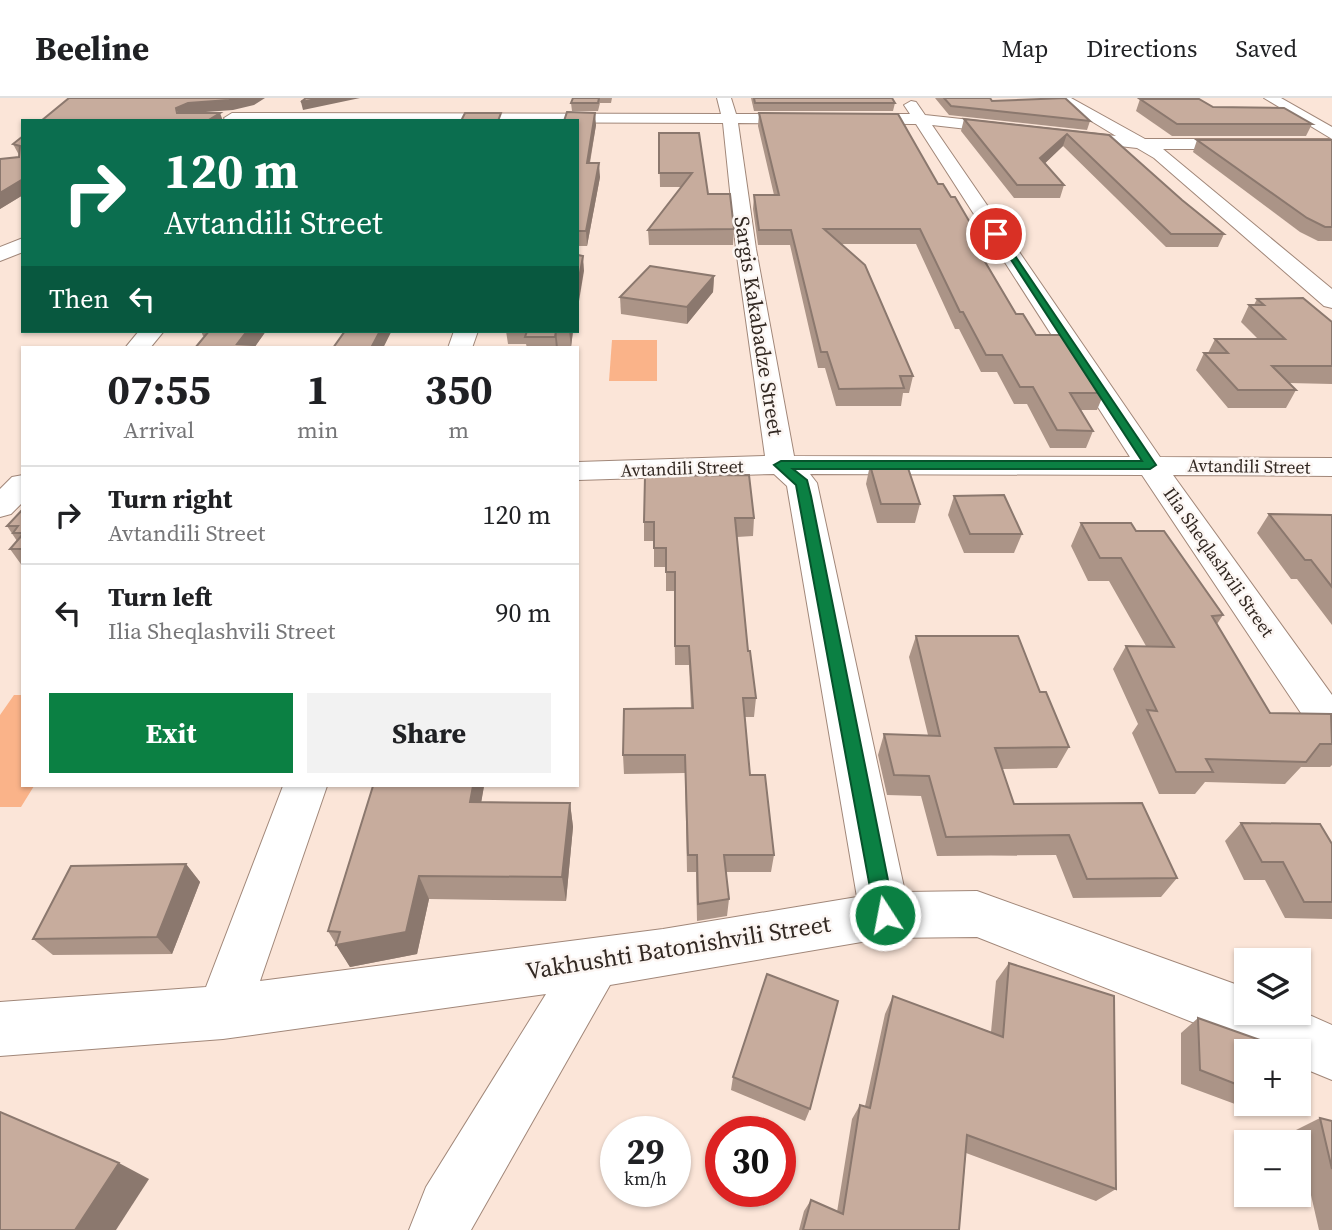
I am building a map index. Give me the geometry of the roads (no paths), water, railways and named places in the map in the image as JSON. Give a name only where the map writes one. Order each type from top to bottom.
[{"type":"street","points":[[536,119],[544,98]]},
{"type":"street","points":[[1060,98],[1145,144],[1332,301]]},
{"type":"street","points":[[1271,98],[1332,134]]},
{"type":"street","points":[[284,119],[225,118],[296,101]]},
{"type":"street","points":[[343,119],[357,105]]},
{"type":"street","points":[[552,119],[727,108],[913,108],[1145,144],[1332,144]]},
{"type":"street","name":"Sargis Kakabadze Street","points":[[727,108],[746,248],[781,465],[802,483],[885,915]]},
{"type":"street","name":"Ilia Sheqlashvili Street","points":[[913,108],[1150,465],[1332,726]]},
{"type":"street","points":[[0,255],[21,245]]},
{"type":"street","name":"Avtandili Street","points":[[579,471],[781,465],[1332,467]]},
{"type":"street","points":[[0,475],[21,475]]},
{"type":"street","points":[[0,507],[21,486]]},
{"type":"street","points":[[223,1012],[305,787]]},
{"type":"street","name":"Vakhushti Batonishvili Street","points":[[0,1029],[223,1012],[663,953],[885,915],[977,914],[1255,1018],[1332,1053]]},
{"type":"street","points":[[440,1230],[448,1209],[596,960]]}]
